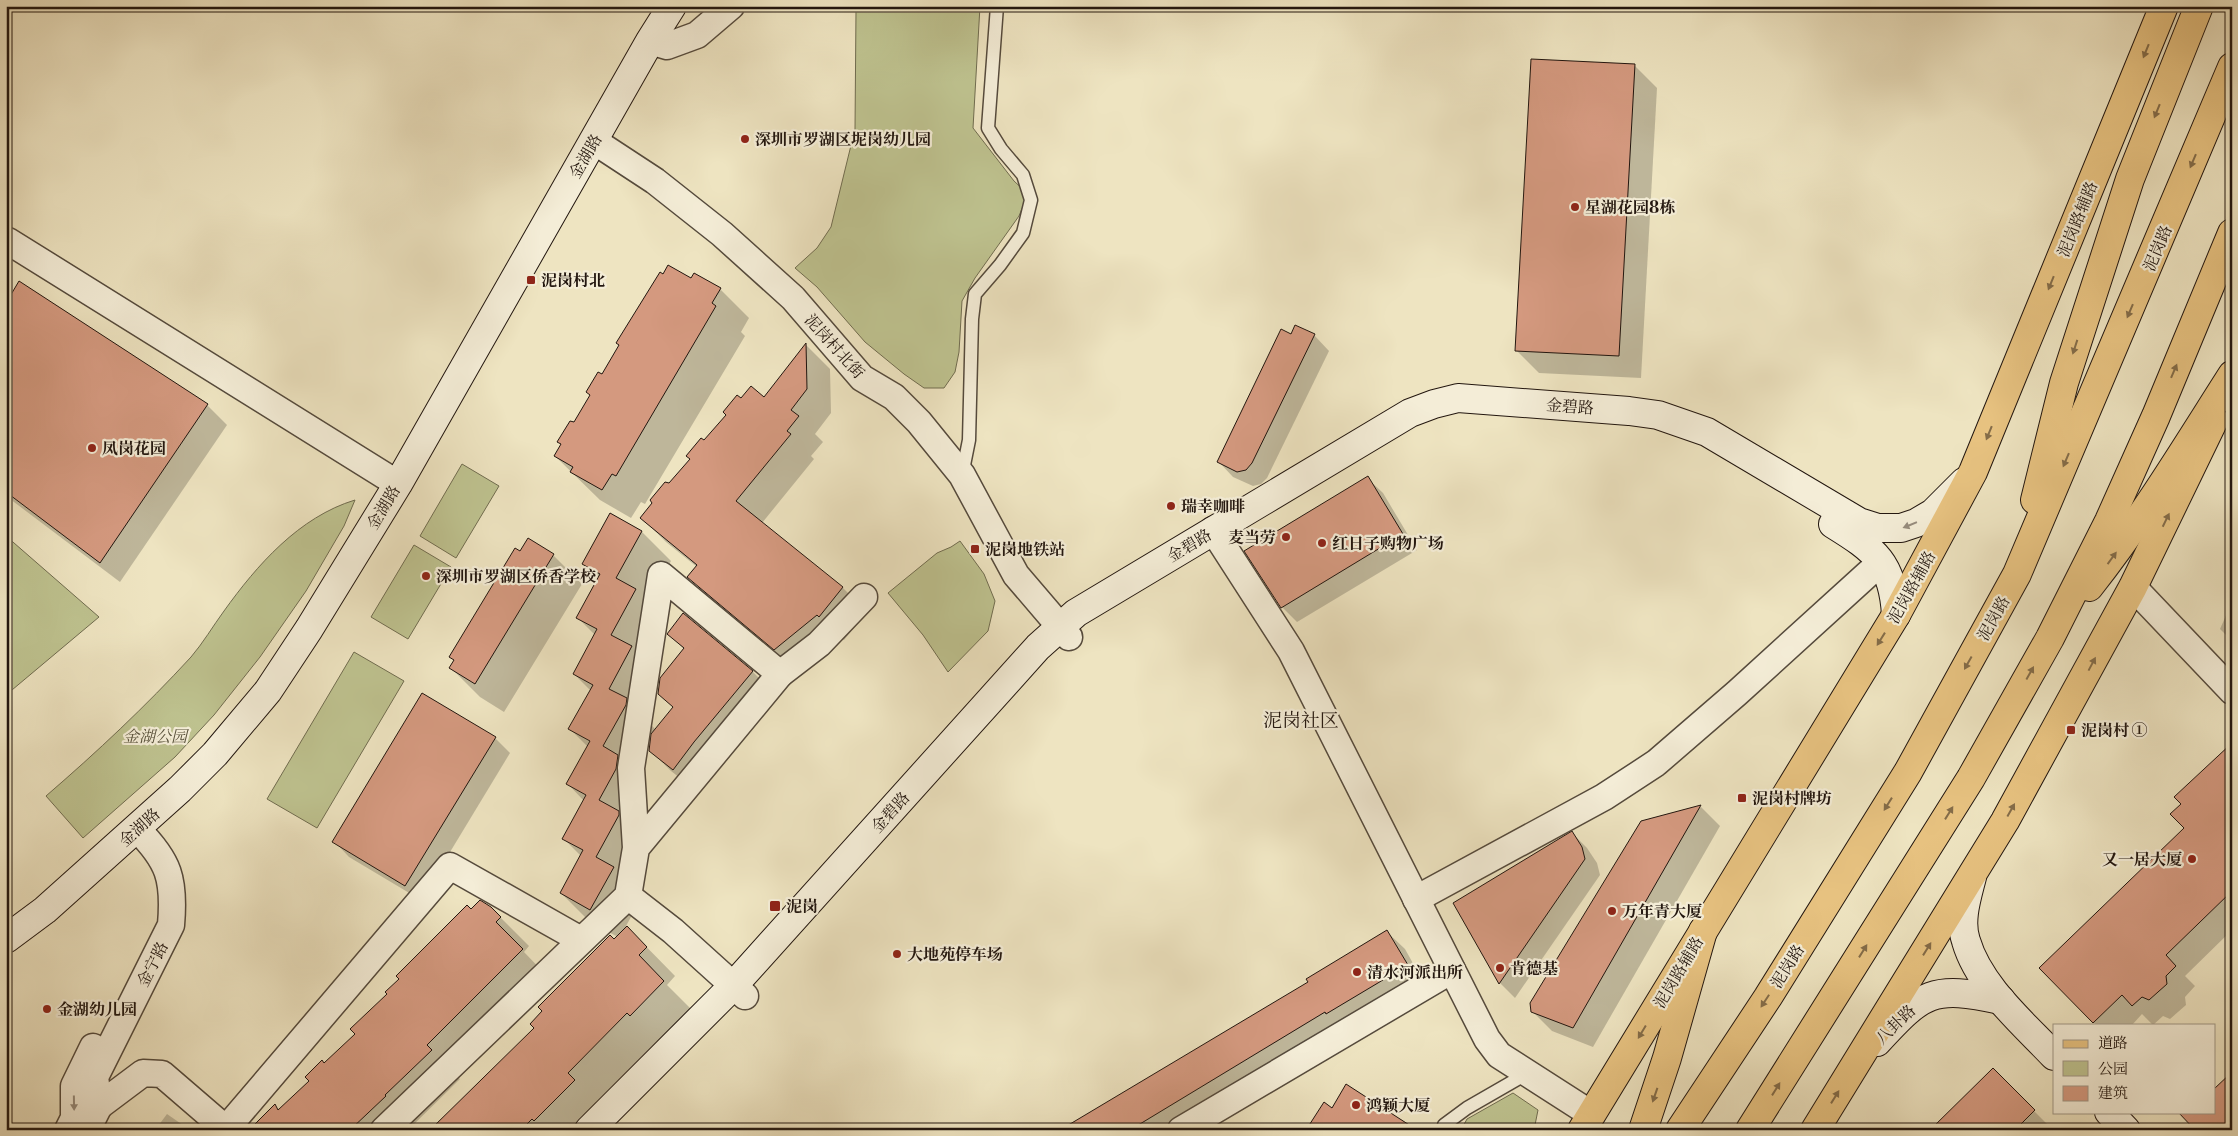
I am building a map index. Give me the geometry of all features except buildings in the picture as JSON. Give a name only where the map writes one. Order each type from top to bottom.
[{"type":"main road","name":"泥岗路辅路","points":[[1586,1122],[1896,615],[1973,472],[2164,6]]},
{"type":"main road","points":[[2017,574],[2064,382],[2130,178],[2199,6]]},
{"type":"main road","name":"泥岗路","points":[[1680,1130],[1768,997],[1908,772],[2017,574],[2232,67]]},
{"type":"main road","points":[[1750,1130],[1971,778],[2050,638],[2109,521],[2156,416],[2232,233]]},
{"type":"main road","points":[[2050,638],[2112,558],[2232,375]]},
{"type":"main road","points":[[1815,1130],[1972,876],[2019,796],[2133,587],[2193,466],[2232,380]]},
{"type":"main road","points":[[1643,1130],[1667,1058],[1703,931]]},
{"type":"street","name":"金湖路","points":[[6,939],[45,910],[130,835],[214,754],[268,691],[309,630],[398,484],[672,6]]},
{"type":"street","points":[[650,42],[667,46],[697,35],[731,6]]},
{"type":"street","name":"泥岗村北街","points":[[594,141],[689,206],[793,298],[862,378],[894,397],[919,422],[962,475],[1011,567],[1028,591],[1065,632]]},
{"type":"street","points":[[8,241],[398,484]]},
{"type":"street","name":"金碧路","points":[[589,1130],[739,991],[1028,679],[1065,632],[1085,622],[1410,413],[1458,398],[1629,411],[1658,415],[1707,432],[1859,522],[1878,528],[1901,528],[1934,513],[1973,472]]},
{"type":"street","name":"金碧路","points":[[1217,536],[1412,427],[1431,419],[1470,412],[1628,424],[1654,428],[1701,444],[1862,542],[1873,552],[1890,576],[1895,593],[1896,615]]},
{"type":"street","points":[[1217,536],[1291,650],[1487,1039],[1499,1055],[1586,1122]]},
{"type":"street","points":[[1416,899],[1604,797],[1656,763],[1737,694],[1870,572]]},
{"type":"street","points":[[384,1130],[628,896],[636,848],[631,768],[661,575],[780,674]]},
{"type":"street","points":[[2133,587],[2232,691]]},
{"type":"street","points":[[636,848],[780,674],[819,644],[864,597]]},
{"type":"street","name":"金宁路","points":[[99,1106],[95,1077],[171,925],[174,898],[167,867],[150,842],[130,835]]},
{"type":"street","name":"金宁路","points":[[68,1130],[74,1118],[74,1086],[157,921],[159,898],[154,875],[130,835]]},
{"type":"street","points":[[87,1130],[99,1106],[143,1073],[162,1074],[226,1129],[450,866],[581,940]]},
{"type":"street","points":[[1972,876],[1964,918],[1965,940],[1975,961],[2001,1000],[2053,1055]]},
{"type":"street","points":[[628,896],[672,931],[739,991]]},
{"type":"street","points":[[1181,1130],[1452,970]]},
{"type":"street","name":"金碧路","points":[[612,1130],[712,1031],[739,991]]},
{"type":"street","name":"八卦路","points":[[1855,1065],[1905,1012],[1927,996],[1952,992],[2001,1000]]},
{"type":"street","points":[[2111,1114],[2126,1130]]},
{"type":"lane","points":[[962,475],[969,440],[972,320],[975,294],[1000,265],[1023,232],[1030,200],[1023,175],[1001,149],[988,128],[997,6]]},
{"type":"lane","points":[[1444,1125],[1467,1108],[1526,1074]]},
{"type":"green space","points":[[853,6],[980,6],[973,128],[1014,181],[1028,194],[1019,216],[975,278],[962,301],[959,352],[955,372],[944,388],[924,388],[904,374],[865,342],[817,287],[795,268],[817,248],[831,227],[855,129],[856,10]]},
{"type":"green space","points":[[462,464],[499,486],[456,558],[420,536]]},
{"type":"green space","name":"金湖公园","points":[[355,500],[344,526],[306,591],[260,657],[214,715],[175,757],[83,838],[46,796],[121,728],[191,657],[237,594],[265,560],[298,530],[316,518]]},
{"type":"green space","points":[[6,536],[99,617],[6,695]]},
{"type":"green space","points":[[960,541],[984,574],[995,601],[988,631],[948,672],[923,635],[888,593],[937,553]]},
{"type":"green space","points":[[414,545],[451,567],[408,639],[371,617]]},
{"type":"green space","points":[[354,652],[404,681],[317,828],[267,799]]},
{"type":"green space","points":[[1513,1093],[1538,1110],[1534,1130],[1461,1130],[1467,1119]]},
{"type":"place","name":"深圳市罗湖区坭岗幼儿园","points":[[745,139]]},
{"type":"place","name":"星湖花园8栋","points":[[1575,207]]},
{"type":"place","name":"泥岗村北","points":[[531,280]]},
{"type":"place","name":"凤岗花园","points":[[92,448]]},
{"type":"place","name":"瑞幸咖啡","points":[[1171,506]]},
{"type":"place","name":"麦当劳","points":[[1286,537]]},
{"type":"place","name":"红日子购物广场","points":[[1322,543]]},
{"type":"place","name":"泥岗地铁站","points":[[975,549]]},
{"type":"place","name":"深圳市罗湖区侨香学校","points":[[426,576]]},
{"type":"place","name":"泥岗村 ①","points":[[2071,730]]},
{"type":"place","name":"泥岗村牌坊","points":[[1742,798]]},
{"type":"place","name":"又一居大厦","points":[[2192,859]]},
{"type":"place","name":"泥岗","points":[[775,906]]},
{"type":"place","name":"万年青大厦","points":[[1612,911]]},
{"type":"place","name":"大地苑停车场","points":[[897,954]]},
{"type":"place","name":"肯德基","points":[[1500,968]]},
{"type":"place","name":"清水河派出所","points":[[1357,972]]},
{"type":"place","name":"金湖幼儿园","points":[[47,1009]]},
{"type":"place","name":"鸿颖大厦","points":[[1356,1105]]},
{"type":"district","name":"泥岗社区","points":[[1301,720]]}]
